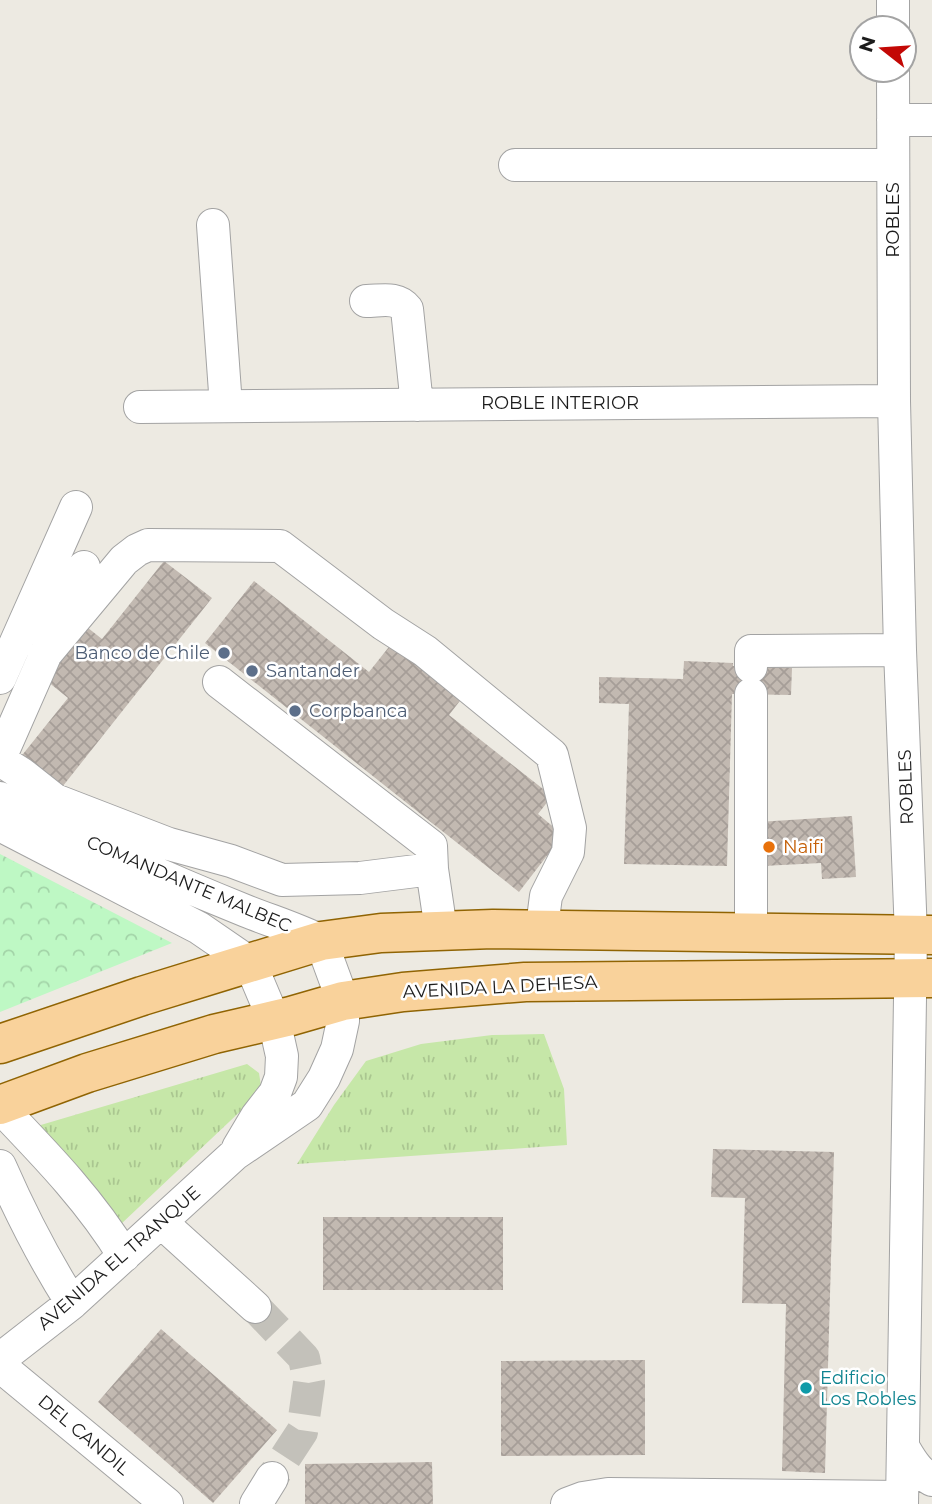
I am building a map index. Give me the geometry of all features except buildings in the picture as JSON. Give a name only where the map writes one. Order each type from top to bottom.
[{"type":"main road","points":[[0,1044],[142,996],[321,941],[381,933],[441,929],[922,935]]},
{"type":"main road","name":"AVENIDA LA DEHESA","points":[[0,1106],[110,1066],[214,1034],[343,1001],[403,992],[525,982],[922,978]]},
{"type":"street","name":"ROBLES","points":[[893,84],[894,401],[900,650],[921,876],[922,935],[902,1501]]},
{"type":"street","points":[[893,120],[932,120]]},
{"type":"street","points":[[514,165],[893,165]]},
{"type":"street","points":[[213,225],[226,406]]},
{"type":"street","points":[[366,301],[394,300],[407,309],[417,405]]},
{"type":"street","name":"ROBLE INTERIOR","points":[[140,407],[894,401]]},
{"type":"street","points":[[0,678],[76,508]]},
{"type":"street","points":[[44,656],[124,561],[137,550],[148,545],[280,546],[383,624],[425,650],[552,755],[570,828],[568,852],[546,896],[543,919],[545,931]]},
{"type":"street","points":[[84,567],[0,759],[55,800],[169,844],[231,861],[282,880],[360,878],[432,869]]},
{"type":"street","points":[[342,575],[397,617],[425,650]]},
{"type":"street","points":[[751,933],[751,651],[900,650]]},
{"type":"street","points":[[219,682],[431,846],[441,929]]},
{"type":"street","name":"COMANDANTE MALBEC","points":[[0,799],[96,845],[321,941]]},
{"type":"street","name":"COMANDANTE MALBEC","points":[[0,825],[199,928],[250,963]]},
{"type":"street","points":[[321,941],[343,1001]]},
{"type":"street","points":[[250,963],[274,1020]]},
{"type":"street","name":"AVENIDA EL TRANQUE","points":[[0,1359],[72,1303],[235,1153],[307,1105],[324,1078],[337,1049],[343,1021],[343,1001]]},
{"type":"street","name":"AVENIDA EL TRANQUE","points":[[235,1153],[257,1116],[275,1093],[281,1077],[282,1056],[274,1020]]},
{"type":"street","points":[[0,1106],[72,1187],[110,1233],[124,1256]]},
{"type":"street","points":[[0,1166],[20,1213],[72,1303]]},
{"type":"street","points":[[161,1222],[255,1307]]},
{"type":"street","name":"DEL CANDIL","points":[[0,1366],[167,1504]]},
{"type":"street","points":[[905,1450],[913,1465],[932,1479]]},
{"type":"street","points":[[567,1504],[595,1495],[662,1499],[902,1501]]},
{"type":"green space","points":[[0,854],[172,943],[0,1012]]},
{"type":"green space","points":[[544,1034],[564,1089],[567,1145],[297,1164],[366,1061],[421,1044],[492,1035]]},
{"type":"green space","points":[[247,1064],[259,1073],[261,1086],[247,1105],[120,1225],[34,1127]]},
{"type":"tunnel","points":[[255,1307],[304,1358],[309,1383],[302,1432],[272,1478]]},
{"type":"place","name":"Banco de Chile","points":[[224,653]]},
{"type":"place","name":"Santander","points":[[252,671]]},
{"type":"place","name":"Corpbanca","points":[[295,711]]},
{"type":"place","name":"Naifi","points":[[769,847]]},
{"type":"place","name":"Edificio Los Robles","points":[[806,1388]]}]
